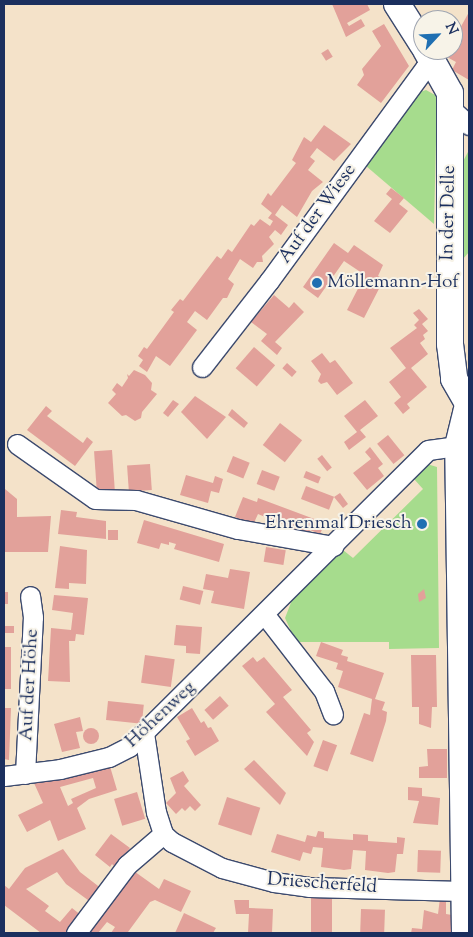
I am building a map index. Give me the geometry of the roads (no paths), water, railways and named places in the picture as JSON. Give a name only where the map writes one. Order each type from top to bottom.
[{"type":"street","name":"In der Delle","points":[[397,4],[413,30]]},
{"type":"street","name":"Auf der Wiese","points":[[202,367],[421,60]]},
{"type":"street","name":"In der Delle","points":[[432,60],[446,82],[460,117],[448,270],[450,353],[454,379],[469,402]]},
{"type":"street","points":[[465,933],[463,891],[465,581],[458,446],[469,402]]},
{"type":"street","points":[[17,444],[95,500],[136,500],[238,529],[333,546]]},
{"type":"street","name":"Höhenweg","points":[[4,776],[25,774],[109,757],[129,747],[265,615],[428,450],[458,446]]},
{"type":"street","name":"Auf der Höhe","points":[[25,774],[33,617],[30,596]]},
{"type":"street","points":[[265,615],[324,691],[333,714]]},
{"type":"street","points":[[76,933],[127,864],[163,834],[157,819],[144,733]]},
{"type":"street","name":"Driescherfeld","points":[[163,834],[172,842],[222,868],[274,882],[309,887],[463,891]]},
{"type":"place","name":"Möllemann-Hof","points":[[317,283]]},
{"type":"place","name":"Ehrenmal Driesch","points":[[422,524]]}]
